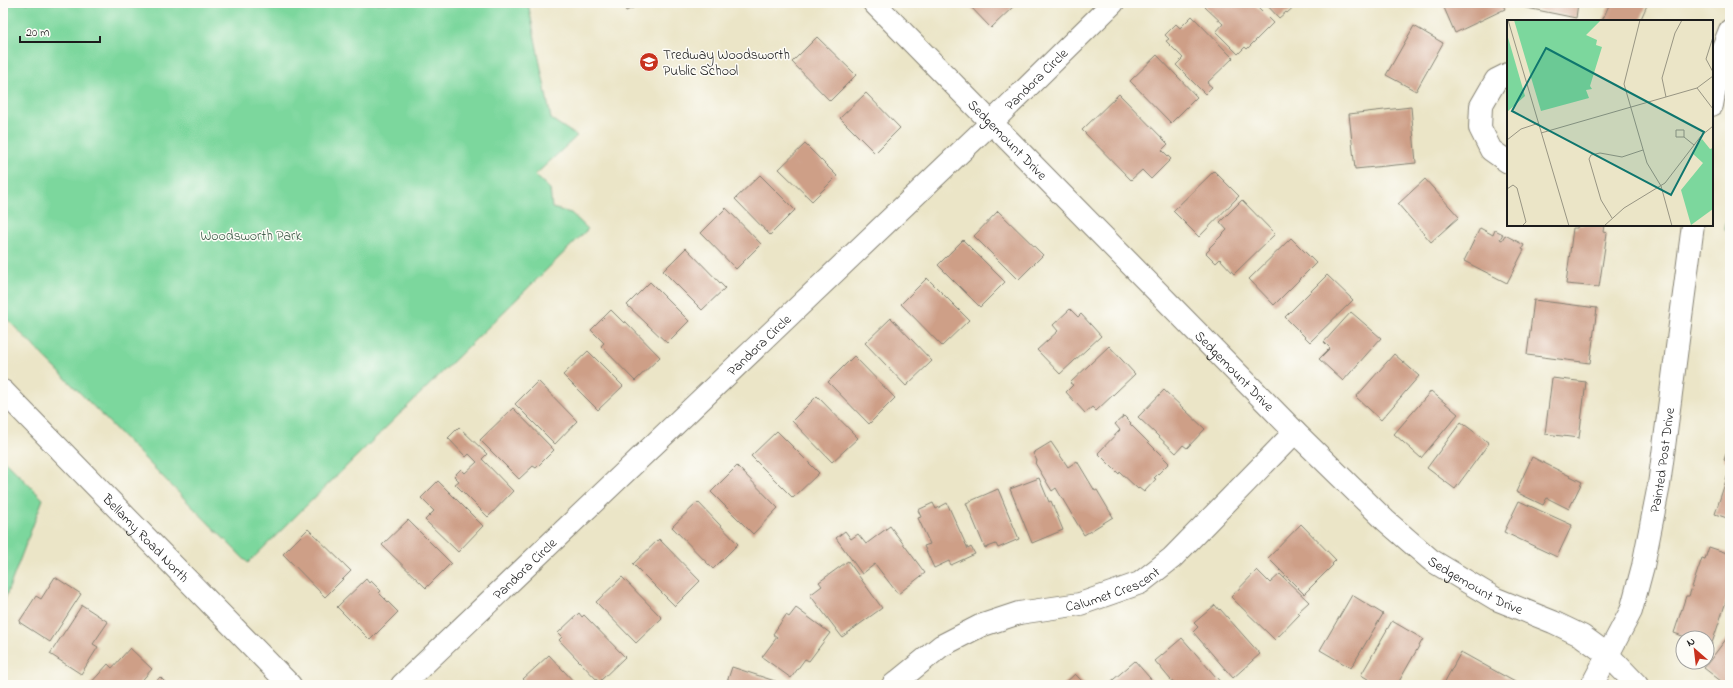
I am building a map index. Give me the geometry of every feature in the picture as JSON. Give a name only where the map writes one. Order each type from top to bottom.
[{"type":"street","name":"Sedgemount Drive","points":[[874,3],[1295,432],[1386,521],[1431,560],[1496,599],[1553,622],[1582,636],[1608,655],[1636,685]]},
{"type":"street","name":"Pandora Circle","points":[[402,685],[991,123],[1113,3]]},
{"type":"street","points":[[1713,100],[1722,50],[1730,30]]},
{"type":"street","points":[[1507,74],[1496,80],[1481,106],[1480,121],[1480,128],[1490,150],[1507,161]]},
{"type":"street","name":"Painted Post Drive","points":[[1592,685],[1631,611],[1643,566],[1659,485],[1693,226]]},
{"type":"street","name":"Bellamy Road North","points":[[3,391],[281,682]]},
{"type":"street","name":"Calumet Crescent","points":[[893,685],[941,646],[980,626],[1019,613],[1080,604],[1140,583],[1172,558],[1295,432]]},
{"type":"green space","name":"Woodsworth Park","points":[[3,3],[528,3],[551,119],[577,136],[535,175],[550,189],[552,208],[571,213],[588,229],[248,563],[3,315]]},
{"type":"green space","points":[[1730,194],[1730,232],[1725,230]]},
{"type":"green space","points":[[3,459],[43,499],[3,604]]},
{"type":"building","points":[[623,3],[644,3],[626,11]]},
{"type":"building","points":[[967,3],[1015,3],[1016,4],[991,28]]},
{"type":"building","points":[[1208,3],[1253,3],[1273,23],[1247,49],[1245,47],[1238,54],[1216,32],[1223,24],[1205,7]]},
{"type":"building","points":[[1265,3],[1298,3],[1279,18]]},
{"type":"building","points":[[1442,3],[1502,3],[1505,9],[1455,33]]},
{"type":"building","points":[[1523,3],[1578,3],[1576,18],[1522,7]]},
{"type":"building","points":[[1610,3],[1648,3],[1640,20],[1602,20]]},
{"type":"building","points":[[1192,16],[1233,58],[1207,83],[1212,87],[1205,94],[1176,65],[1183,58],[1166,41],[1169,39],[1165,35],[1176,24],[1180,28]]},
{"type":"building","points":[[1414,26],[1443,43],[1416,91],[1386,75]]},
{"type":"building","points":[[817,37],[856,75],[830,101],[792,62]]},
{"type":"building","points":[[1157,55],[1197,97],[1171,123],[1130,81]]},
{"type":"building","points":[[866,93],[900,128],[875,153],[840,118]]},
{"type":"building","points":[[1119,94],[1168,144],[1162,150],[1171,159],[1151,179],[1142,170],[1131,180],[1082,130]]},
{"type":"building","points":[[1411,107],[1416,163],[1355,169],[1349,114]]},
{"type":"building","points":[[805,144],[837,176],[812,201],[779,169]]},
{"type":"building","points":[[1214,171],[1239,196],[1199,237],[1173,211]]},
{"type":"building","points":[[760,175],[795,210],[770,235],[735,199]]},
{"type":"building","points":[[1425,179],[1459,217],[1431,242],[1398,204]]},
{"type":"building","points":[[1242,200],[1275,234],[1234,274],[1220,259],[1216,263],[1206,253],[1227,230],[1220,222]]},
{"type":"building","points":[[726,208],[761,244],[736,269],[701,233]]},
{"type":"building","points":[[998,211],[1043,255],[1018,280],[974,236]]},
{"type":"building","points":[[1578,226],[1604,226],[1603,232],[1607,233],[1599,287],[1566,284],[1573,228],[1577,228]]},
{"type":"building","points":[[1480,228],[1493,235],[1495,230],[1503,234],[1500,239],[1502,240],[1505,235],[1524,245],[1522,249],[1524,250],[1507,283],[1464,261]]},
{"type":"building","points":[[1291,238],[1316,263],[1274,305],[1249,279]]},
{"type":"building","points":[[963,240],[1005,282],[980,307],[938,265]]},
{"type":"building","points":[[686,248],[725,288],[702,310],[663,271]]},
{"type":"building","points":[[1327,275],[1353,300],[1310,342],[1285,317]]},
{"type":"building","points":[[927,278],[969,320],[942,346],[901,304]]},
{"type":"building","points":[[650,282],[689,321],[667,343],[627,305]]},
{"type":"building","points":[[1534,300],[1597,308],[1590,363],[1527,355]]},
{"type":"building","points":[[1070,309],[1078,317],[1081,314],[1101,336],[1060,374],[1037,350],[1058,331],[1053,325]]},
{"type":"building","points":[[611,310],[624,323],[625,321],[660,357],[635,381],[601,346],[604,343],[591,330]]},
{"type":"building","points":[[1351,312],[1381,338],[1343,381],[1319,359],[1330,348],[1324,342]]},
{"type":"building","points":[[891,318],[932,361],[906,386],[865,343]]},
{"type":"building","points":[[1109,346],[1135,374],[1096,411],[1092,407],[1085,413],[1066,392],[1073,385],[1070,383]]},
{"type":"building","points":[[588,351],[623,386],[598,410],[563,375]]},
{"type":"building","points":[[1394,354],[1419,376],[1381,420],[1356,397]]},
{"type":"building","points":[[854,356],[895,398],[869,424],[828,382]]},
{"type":"building","points":[[1552,378],[1586,382],[1579,438],[1545,434]]},
{"type":"building","points":[[538,381],[577,421],[555,444],[515,404]]},
{"type":"building","points":[[1164,390],[1205,429],[1187,448],[1183,445],[1176,453],[1138,417]]},
{"type":"building","points":[[1431,391],[1458,414],[1421,458],[1394,434]]},
{"type":"building","points":[[817,396],[858,438],[832,462],[792,421]]},
{"type":"building","points":[[513,408],[554,450],[536,468],[533,466],[519,479],[480,440]]},
{"type":"building","points":[[1124,416],[1169,463],[1154,478],[1156,479],[1144,492],[1139,488],[1138,489],[1120,472],[1119,474],[1098,453],[1120,430],[1115,424]]},
{"type":"building","points":[[1461,422],[1489,443],[1455,489],[1427,468]]},
{"type":"building","points":[[459,427],[487,454],[482,459],[513,491],[488,517],[455,484],[459,481],[454,476],[461,469],[465,473],[477,462],[469,454],[466,457],[448,438]]},
{"type":"building","points":[[777,431],[819,473],[793,498],[751,456]]},
{"type":"building","points":[[1730,441],[1730,462],[1724,460]]},
{"type":"building","points":[[1051,442],[1068,467],[1077,461],[1113,517],[1084,535],[1056,488],[1052,491],[1035,463],[1037,461],[1033,453]]},
{"type":"building","points":[[1532,457],[1582,482],[1569,509],[1547,498],[1543,505],[1516,492]]},
{"type":"building","points":[[737,466],[778,508],[753,534],[711,492]]},
{"type":"building","points":[[1730,468],[1730,519],[1715,514]]},
{"type":"building","points":[[1039,478],[1049,502],[1051,501],[1063,530],[1032,543],[1010,489]]},
{"type":"building","points":[[438,481],[483,526],[458,552],[425,520],[434,511],[421,498]]},
{"type":"building","points":[[998,489],[1019,539],[998,548],[996,544],[985,548],[966,503]]},
{"type":"building","points":[[1519,501],[1572,525],[1557,557],[1504,532]]},
{"type":"building","points":[[698,502],[738,544],[713,569],[672,527]]},
{"type":"building","points":[[933,503],[936,509],[947,503],[968,549],[971,547],[975,554],[951,565],[949,561],[934,568],[924,546],[930,544],[918,518],[921,517],[918,510]]},
{"type":"building","points":[[408,520],[451,563],[426,588],[382,545]]},
{"type":"building","points":[[1301,524],[1336,560],[1332,564],[1333,565],[1304,594],[1268,558]]},
{"type":"building","points":[[890,526],[925,573],[898,594],[875,564],[862,574],[836,538],[845,531],[851,539],[858,534],[866,544]]},
{"type":"building","points":[[308,529],[351,571],[325,597],[283,554]]},
{"type":"building","points":[[659,539],[700,581],[675,606],[633,564]]},
{"type":"building","points":[[1709,547],[1730,554],[1730,590],[1715,634],[1715,630],[1675,630],[1674,633],[1686,596],[1689,596],[1702,558],[1705,559]]},
{"type":"building","points":[[848,561],[882,608],[842,637],[810,595],[822,586],[819,582]]},
{"type":"building","points":[[1257,570],[1270,583],[1280,574],[1309,602],[1298,612],[1300,614],[1275,640],[1231,597]]},
{"type":"building","points":[[55,577],[81,594],[50,642],[19,622],[36,596],[41,599]]},
{"type":"building","points":[[622,577],[662,618],[636,643],[596,602]]},
{"type":"building","points":[[366,579],[369,583],[371,581],[381,591],[379,593],[398,612],[370,640],[337,607]]},
{"type":"building","points":[[1352,595],[1383,614],[1351,668],[1320,650]]},
{"type":"building","points":[[82,605],[108,622],[93,644],[98,647],[81,674],[50,654]]},
{"type":"building","points":[[1215,605],[1260,654],[1233,678],[1193,632],[1198,627],[1194,623]]},
{"type":"building","points":[[796,608],[830,633],[809,661],[805,659],[791,678],[762,657],[777,637],[773,634],[786,615],[789,617]]},
{"type":"building","points":[[579,613],[582,617],[584,615],[625,657],[599,682],[559,640],[562,637],[558,633]]},
{"type":"building","points":[[1392,621],[1423,639],[1397,685],[1378,685],[1361,675]]},
{"type":"building","points":[[1730,634],[1730,685],[1726,685],[1707,670],[1715,670],[1715,654]]},
{"type":"building","points":[[1182,638],[1223,685],[1175,685],[1155,661]]},
{"type":"building","points":[[130,648],[152,669],[138,685],[89,685],[108,664],[112,668]]},
{"type":"building","points":[[1461,652],[1515,682],[1514,685],[1443,685]]},
{"type":"building","points":[[549,655],[577,685],[529,685],[523,679]]},
{"type":"building","points":[[1135,661],[1156,685],[1107,685]]},
{"type":"building","points":[[732,667],[787,685],[726,685]]},
{"type":"building","points":[[1075,674],[1086,685],[1063,685]]},
{"type":"building","points":[[160,677],[168,685],[153,685]]},
{"type":"place","name":"Tredway Woodsworth Public School","points":[[649,62]]}]
